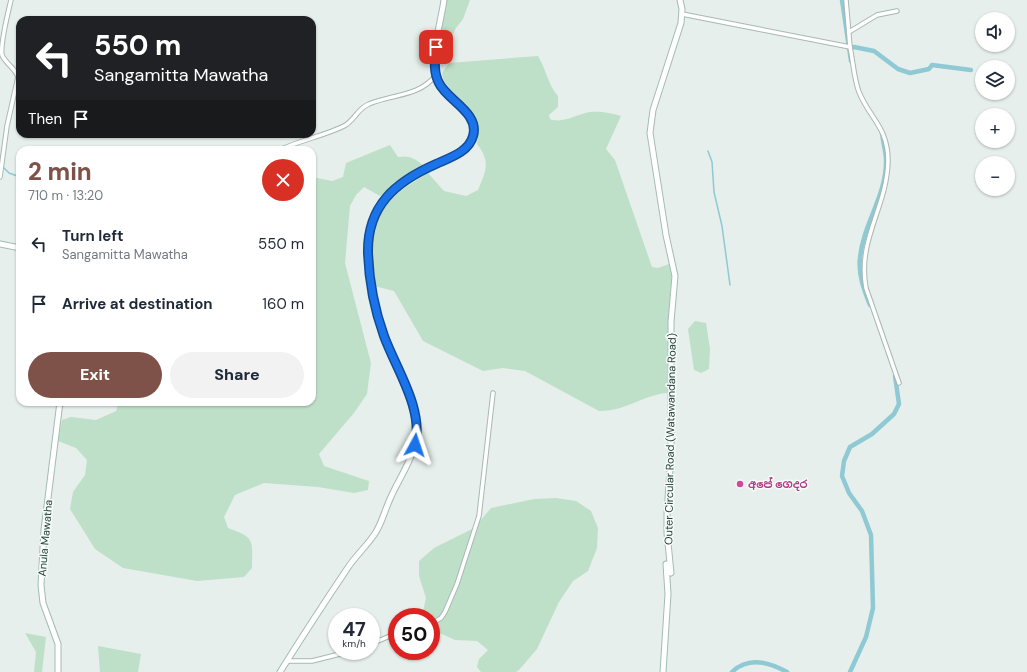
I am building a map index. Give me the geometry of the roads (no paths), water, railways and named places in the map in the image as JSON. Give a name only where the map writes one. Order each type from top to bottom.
[{"type":"main road","points":[[280,672],[347,569],[377,529],[415,445],[416,425],[414,411],[384,335],[372,289],[368,240],[374,214],[387,196],[399,184],[416,173],[463,151],[473,138],[474,129],[471,119],[441,87],[436,75],[435,55],[444,0]]},
{"type":"main road","name":"Outer Circular Road (Watawandana Road)","points":[[663,672],[668,594],[666,564],[671,573],[667,520],[671,454],[671,327],[675,281],[650,133],[653,110],[680,28],[682,14],[680,0]]},
{"type":"main road","points":[[0,244],[16,247]]},
{"type":"main road","name":"Anula Mawatha","points":[[58,672],[58,644],[43,602],[41,591],[44,530],[60,406]]},
{"type":"street","points":[[11,0],[0,45],[1,53],[16,71]]},
{"type":"street","points":[[846,0],[850,48],[859,92],[883,130],[888,159],[883,198],[866,244],[863,265],[866,288],[899,383]]},
{"type":"street","points":[[849,32],[877,15],[897,11]]},
{"type":"street","points":[[682,14],[850,48]]},
{"type":"street","points":[[316,137],[345,126],[363,107],[370,103],[408,94],[429,83],[436,75]]},
{"type":"street","points":[[0,177],[7,126],[16,87]]},
{"type":"street","points":[[291,146],[312,138]]},
{"type":"street","points":[[440,619],[445,612],[457,584],[478,516],[493,393]]},
{"type":"street","points":[[287,661],[312,661],[328,657]]},
{"type":"waterway","points":[[842,0],[851,61]]},
{"type":"waterway","points":[[849,49],[854,47],[874,51],[898,69],[910,73],[929,69],[932,65],[971,70]]},
{"type":"waterway","points":[[870,305],[861,276],[860,258],[865,233],[883,185],[886,157],[882,133]]},
{"type":"waterway","points":[[708,151],[712,162],[714,192],[722,226],[730,285]]},
{"type":"waterway","points":[[3,167],[9,173],[16,176]]},
{"type":"waterway","points":[[850,672],[866,637],[873,608],[871,535],[862,511],[849,493],[842,476],[844,461],[850,447],[872,434],[894,414],[899,404],[895,376]]},
{"type":"waterway","points":[[732,672],[738,667],[752,662],[766,663],[787,672]]},
{"type":"place","name":"අපේ ගෙදර","points":[[740,484]]}]
